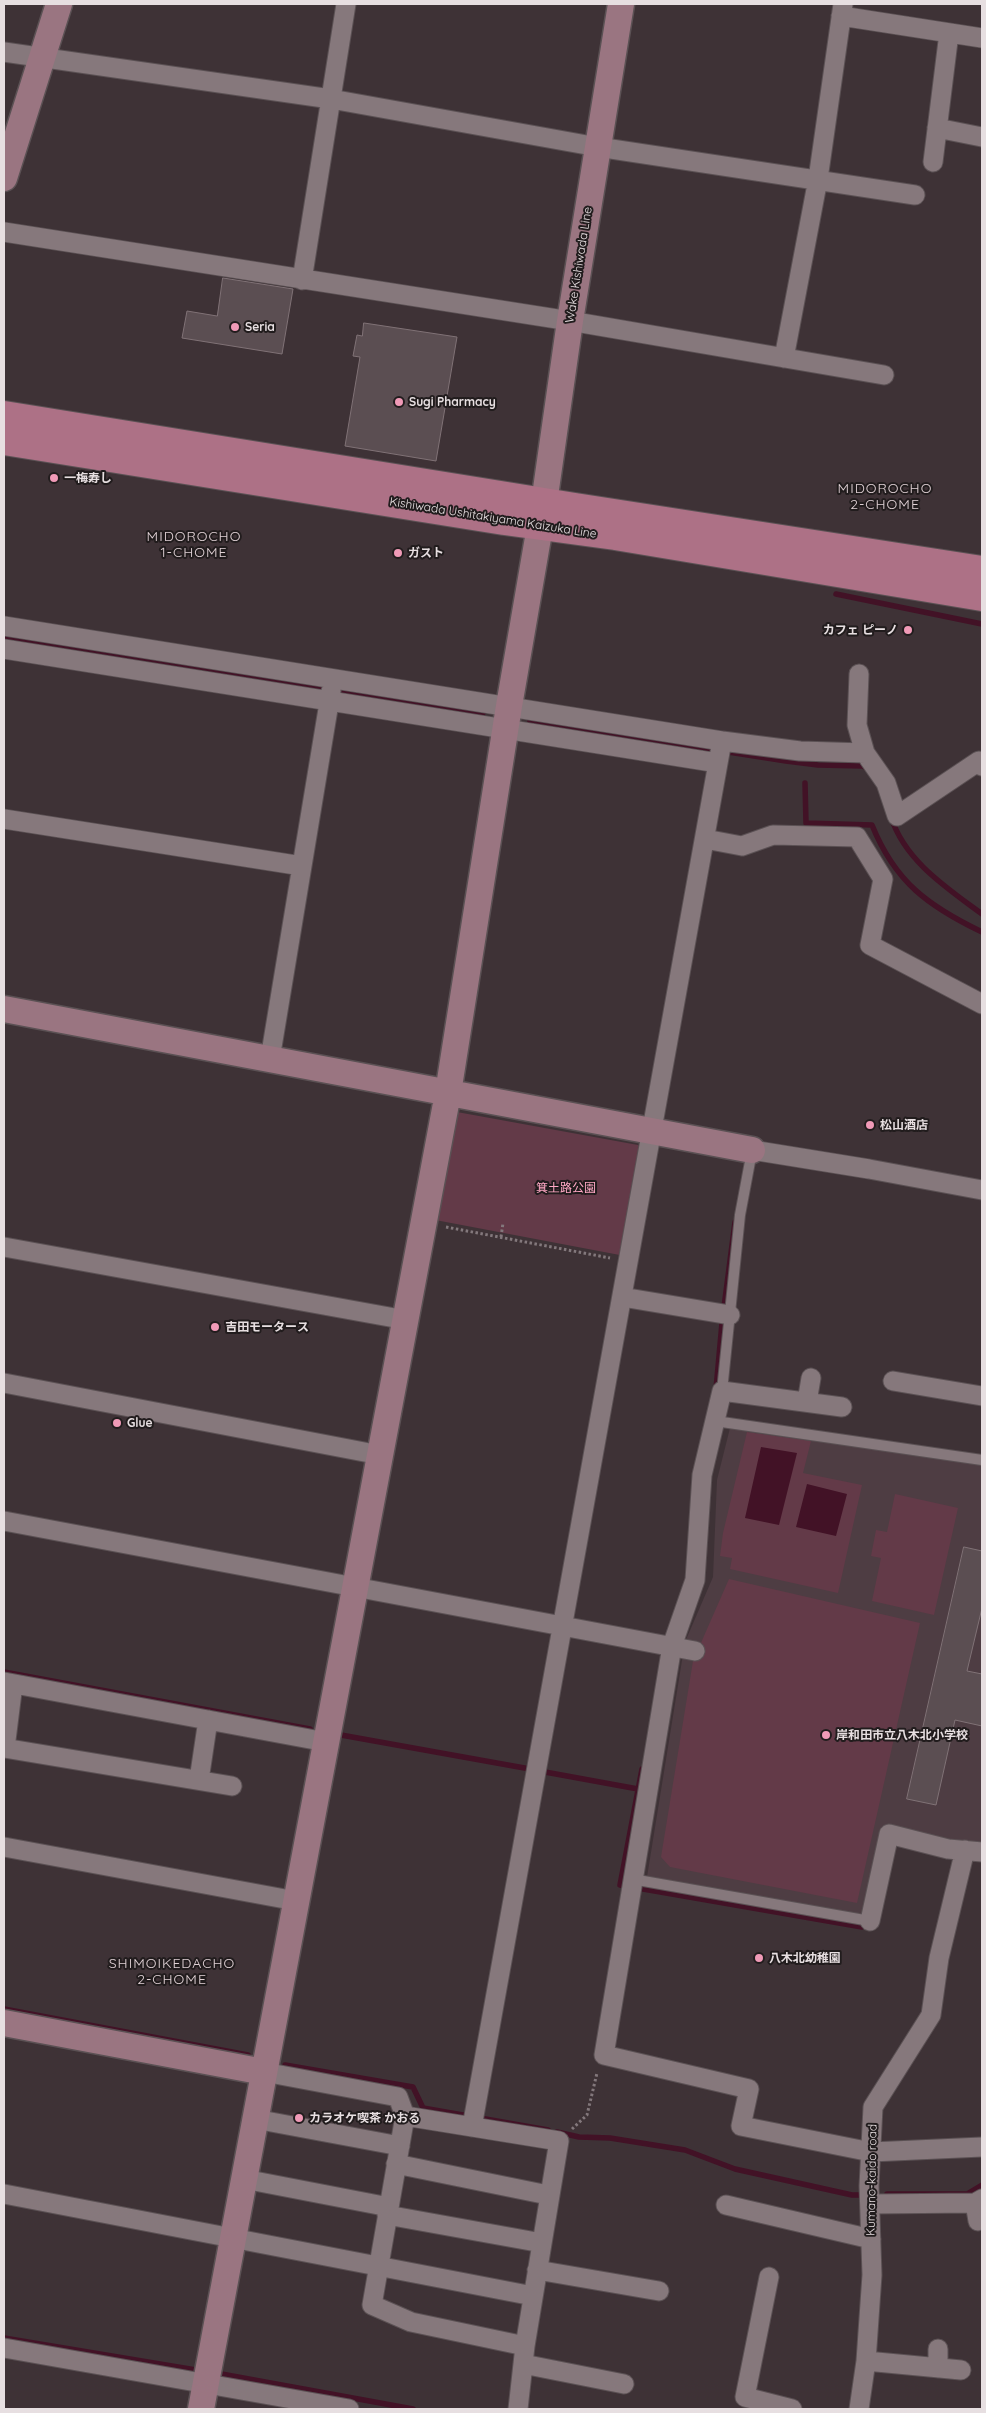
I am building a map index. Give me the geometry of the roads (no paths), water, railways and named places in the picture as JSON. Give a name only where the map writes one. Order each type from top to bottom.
[{"type":"main road","name":"Kishiwada Ushitakiyama Kaizuka Line","points":[[4,415],[542,514],[615,536],[982,596]]},
{"type":"main road","name":"Kishiwada Ushitakiyama Kaizuka Line","points":[[4,440],[542,514],[982,570]]},
{"type":"street","points":[[4,178],[59,4]]},
{"type":"street","points":[[302,280],[346,4]]},
{"type":"street","name":"Wake Kishiwada Line","points":[[201,2409],[448,1093],[507,718],[542,514],[570,321],[621,4]]},
{"type":"street","points":[[784,358],[818,179],[842,10],[982,38]]},
{"type":"street","points":[[933,162],[949,32]]},
{"type":"street","points":[[4,52],[331,99],[598,147],[915,195]]},
{"type":"street","points":[[938,128],[982,137]]},
{"type":"street","points":[[4,232],[570,321],[884,375]]},
{"type":"street","points":[[4,626],[332,689],[720,751],[865,753]]},
{"type":"street","points":[[4,649],[332,689]]},
{"type":"street","points":[[859,674],[857,726],[865,753],[886,783],[897,816],[979,761],[982,766]]},
{"type":"street","points":[[270,1059],[332,689]]},
{"type":"street","points":[[472,2127],[720,751]]},
{"type":"street","points":[[4,819],[302,866]]},
{"type":"street","points":[[705,839],[742,846],[773,835],[857,837],[883,879],[870,945],[982,1004]]},
{"type":"street","points":[[4,1010],[752,1150],[982,1190]]},
{"type":"street","points":[[4,1247],[406,1320]]},
{"type":"street","points":[[622,1297],[730,1315]]},
{"type":"street","points":[[807,1402],[811,1378]]},
{"type":"street","points":[[893,1381],[982,1396]]},
{"type":"street","points":[[4,1383],[380,1455]]},
{"type":"street","points":[[842,1407],[722,1391],[702,1474],[695,1580],[672,1646],[604,2056],[749,2089],[741,2126],[871,2152],[982,2147]]},
{"type":"street","points":[[4,1521],[695,1651]]},
{"type":"street","points":[[232,1786],[4,1748],[8,1683],[326,1742]]},
{"type":"street","points":[[199,1780],[208,1720]]},
{"type":"street","points":[[870,1921],[889,1834],[948,1849],[974,1851]]},
{"type":"street","points":[[4,1847],[296,1900]]},
{"type":"street","name":"Kumano-kaido road","points":[[859,2409],[866,2361],[872,2276],[870,2204],[873,2107],[930,2014],[938,1958],[974,1851]]},
{"type":"street","points":[[4,2023],[398,2097],[405,2116],[372,2305],[410,2322],[525,2346]]},
{"type":"street","points":[[405,2116],[558,2141],[525,2346],[518,2409]]},
{"type":"street","points":[[255,2119],[548,2195]]},
{"type":"street","points":[[244,2179],[542,2243]]},
{"type":"street","points":[[4,2194],[533,2296]]},
{"type":"street","points":[[870,2204],[978,2207]]},
{"type":"street","points":[[726,2205],[871,2239]]},
{"type":"street","points":[[537,2270],[659,2291]]},
{"type":"street","points":[[769,2277],[746,2397],[792,2409]]},
{"type":"street","points":[[4,2348],[206,2383],[319,2406],[349,2409]]},
{"type":"street","points":[[866,2361],[938,2359],[961,2370]]},
{"type":"street","points":[[523,2364],[624,2384]]},
{"type":"lane","points":[[722,1391],[740,1215],[752,1150]]},
{"type":"lane","points":[[715,1421],[982,1460]]},
{"type":"lane","points":[[632,1879],[870,1921]]},
{"type":"waterway","points":[[836,594],[982,624]]},
{"type":"waterway","points":[[4,638],[483,713]]},
{"type":"waterway","points":[[530,721],[786,761],[818,765],[863,766],[869,770]]},
{"type":"waterway","points":[[805,783],[806,823],[872,825],[891,862],[915,890],[945,912],[982,932]]},
{"type":"waterway","points":[[891,817],[897,833],[917,860],[942,883],[982,914]]},
{"type":"waterway","points":[[724,1307],[735,1222]]},
{"type":"waterway","points":[[716,1389],[722,1323]]},
{"type":"waterway","points":[[4,1672],[310,1729]]},
{"type":"waterway","points":[[341,1735],[530,1769]]},
{"type":"waterway","points":[[642,1769],[620,1885],[862,1927],[864,1920]]},
{"type":"waterway","points":[[545,1772],[638,1789]]},
{"type":"waterway","points":[[4,2009],[248,2055]]},
{"type":"waterway","points":[[285,2065],[413,2087],[423,2108],[548,2130]]},
{"type":"waterway","points":[[557,2132],[579,2137],[610,2138],[685,2150],[735,2169],[852,2195],[867,2195]]},
{"type":"waterway","points":[[887,2194],[967,2194],[982,2185]]},
{"type":"waterway","points":[[4,2338],[202,2371]]},
{"type":"waterway","points":[[216,2373],[413,2409]]},
{"type":"place","name":"Seria","points":[[235,327]]},
{"type":"place","name":"Sugi Pharmacy","points":[[399,402]]},
{"type":"place","name":"一梅寿し","points":[[54,478]]},
{"type":"place","name":"ガスト","points":[[398,553]]},
{"type":"place","name":"カフェ ピーノ","points":[[908,630]]},
{"type":"place","name":"松山酒店","points":[[870,1125]]},
{"type":"place","name":"吉田モータース","points":[[215,1327]]},
{"type":"place","name":"Glue","points":[[117,1423]]},
{"type":"place","name":"岸和田市立八木北小学校","points":[[826,1735]]},
{"type":"place","name":"八木北幼稚園","points":[[759,1958]]},
{"type":"place","name":"カラオケ喫茶 かおる","points":[[299,2118]]},
{"type":"district","name":"MIDOROCHO 2-CHOME","points":[[885,498]]},
{"type":"district","name":"MIDOROCHO 1-CHOME","points":[[194,546]]},
{"type":"district","name":"SHIMOIKEDACHO 2-CHOME","points":[[172,1972]]},
{"type":"park label","name":"箕土路公園","points":[[566,1188]]}]
